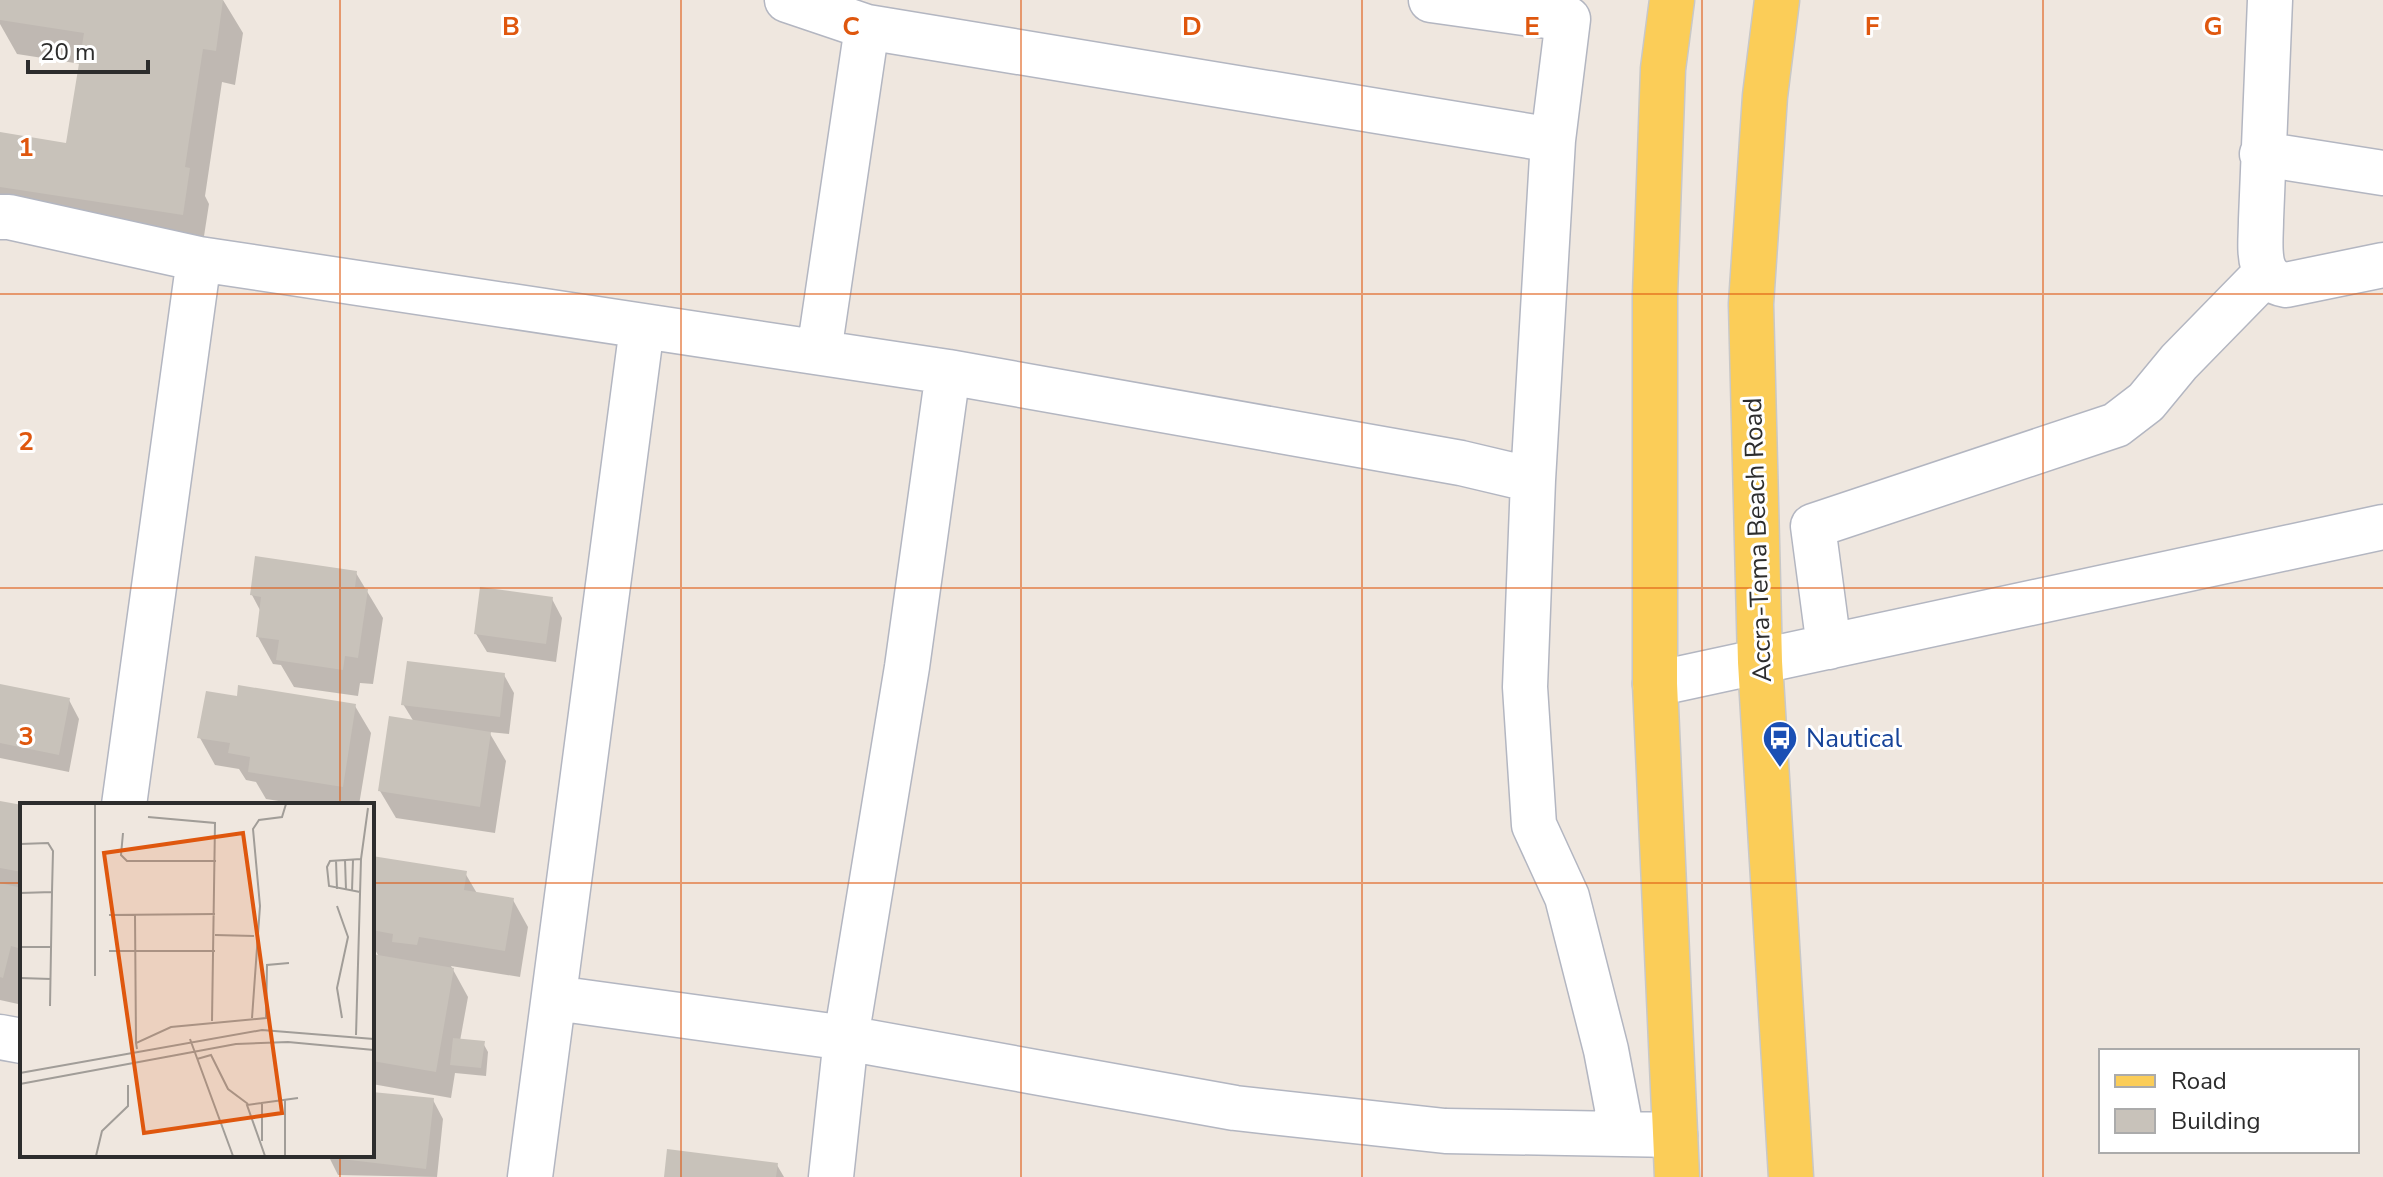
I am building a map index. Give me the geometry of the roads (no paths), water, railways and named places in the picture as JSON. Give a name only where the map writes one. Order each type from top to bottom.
[{"type":"main road","points":[[1672,0],[1663,69],[1655,295],[1655,684],[1676,1156]]},
{"type":"main road","name":"Accra-Tema Beach Road","points":[[1777,0],[1765,96],[1751,304],[1760,662],[1791,1177]]},
{"type":"street","points":[[787,0],[867,27],[1553,140]]},
{"type":"street","points":[[1431,0],[1568,19],[1553,140],[1533,480],[1525,687],[1534,825],[1567,897],[1606,1050],[1622,1134]]},
{"type":"street","points":[[2270,0],[2262,154],[2261,255],[2265,274],[2274,283],[2286,285],[2383,265]]},
{"type":"street","points":[[819,352],[867,27]]},
{"type":"street","points":[[2262,154],[2383,173]]},
{"type":"street","points":[[0,217],[199,259],[948,372],[1461,463],[1533,480]]},
{"type":"street","points":[[124,803],[199,259]]},
{"type":"street","points":[[1829,647],[1813,526],[2116,425],[2146,402],[2179,362],[2265,274]]},
{"type":"street","points":[[530,1177],[642,327]]},
{"type":"street","points":[[831,1177],[846,1038],[907,667],[948,372]]},
{"type":"street","points":[[1655,684],[2383,527]]},
{"type":"street","points":[[555,998],[846,1038],[1235,1108],[1445,1131],[1622,1134],[1676,1156]]},
{"type":"street","points":[[0,1037],[20,1041]]},
{"type":"place","name":"Nautical","points":[[1780,769]]}]
